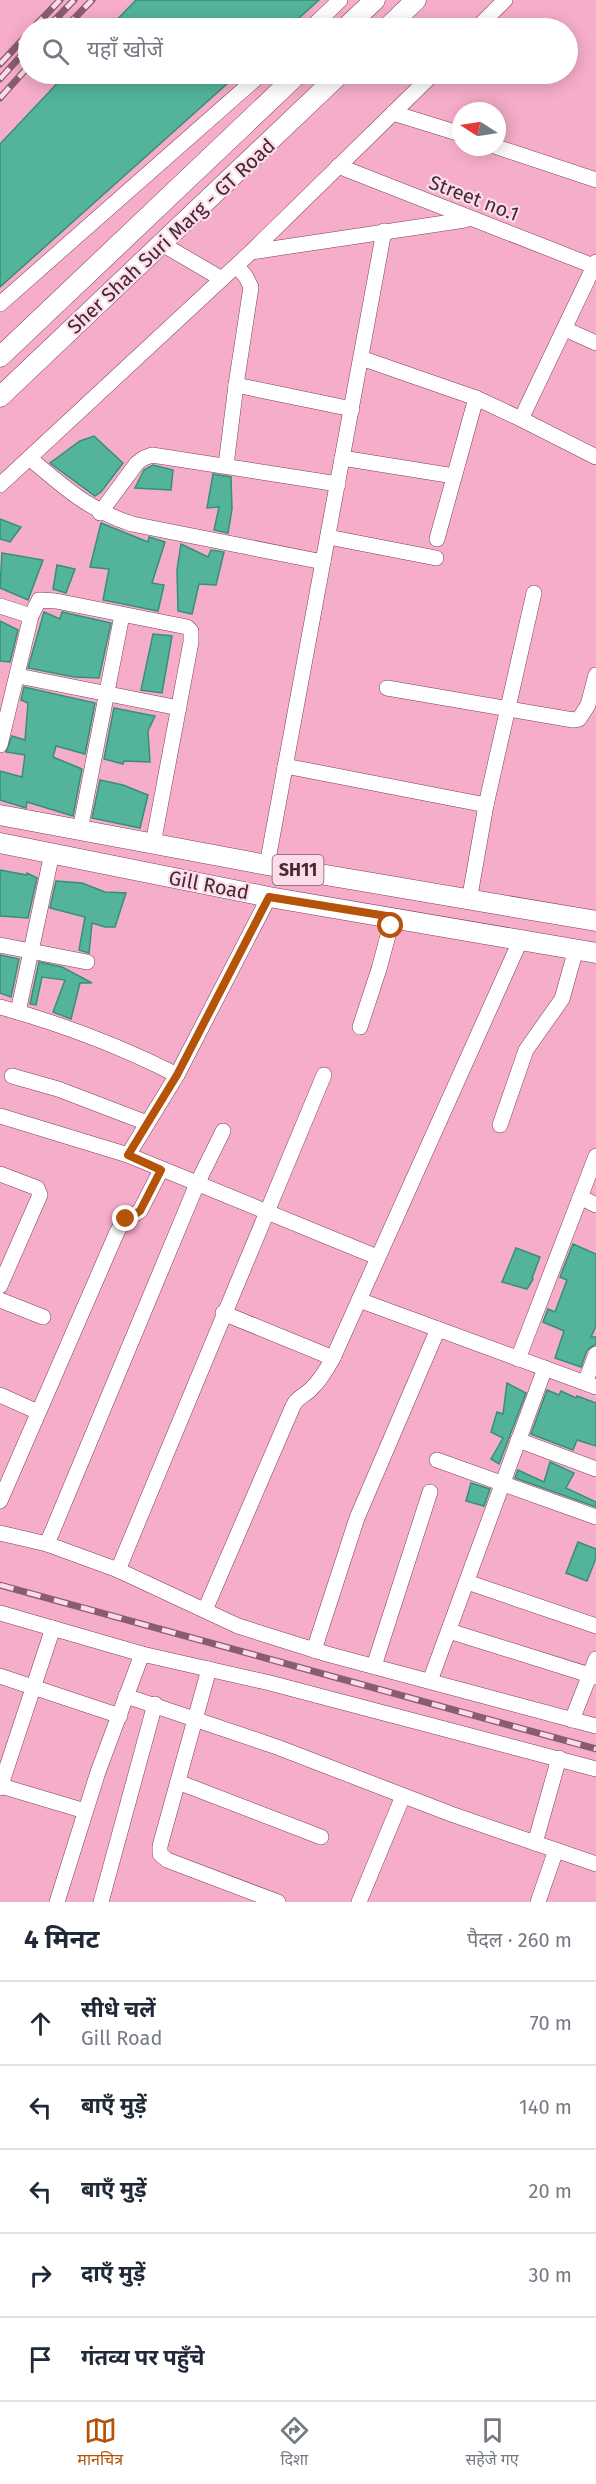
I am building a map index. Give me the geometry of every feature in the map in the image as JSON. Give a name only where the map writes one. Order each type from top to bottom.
[{"type":"main road","points":[[356,18],[375,0]]},
{"type":"main road","points":[[397,18],[416,0]]},
{"type":"main road","name":"Sher Shah Suri Marg - GT Road","points":[[0,357],[287,84]]},
{"type":"main road","name":"Sher Shah Suri Marg - GT Road","points":[[0,397],[330,84]]},
{"type":"main road","name":"Gill Road","points":[[0,815],[267,865],[596,921]]},
{"type":"main road","name":"Gill Road","points":[[0,843],[269,897],[596,953]]},
{"type":"street","points":[[322,18],[340,0]]},
{"type":"street","points":[[487,18],[505,0]]},
{"type":"street","points":[[0,304],[250,84]]},
{"type":"street","points":[[0,485],[237,266],[422,84]]},
{"type":"street","points":[[393,113],[452,131]]},
{"type":"street","points":[[506,150],[594,174]]},
{"type":"street","name":"Street no.1","points":[[338,166],[469,219],[595,265]]},
{"type":"street","points":[[251,252],[469,219]]},
{"type":"street","points":[[267,865],[384,231]]},
{"type":"street","points":[[162,244],[222,279]]},
{"type":"street","points":[[521,419],[595,265]]},
{"type":"street","points":[[226,465],[251,287],[237,266]]},
{"type":"street","points":[[565,329],[596,343]]},
{"type":"street","points":[[361,358],[477,398],[596,457]]},
{"type":"street","points":[[236,385],[352,409]]},
{"type":"street","points":[[437,539],[477,398]]},
{"type":"street","points":[[100,513],[144,458],[152,455],[338,484]]},
{"type":"street","points":[[29,458],[100,513],[132,524],[323,562]]},
{"type":"street","points":[[342,458],[454,476]]},
{"type":"street","points":[[328,537],[436,558]]},
{"type":"street","points":[[469,900],[486,805],[534,593]]},
{"type":"street","points":[[0,745],[36,603],[45,599],[187,627],[191,631],[191,642],[153,843]]},
{"type":"street","points":[[0,606],[31,616]]},
{"type":"street","points":[[80,830],[122,615]]},
{"type":"street","points":[[387,688],[567,720],[579,719],[588,705],[596,675]]},
{"type":"street","points":[[18,676],[179,708]]},
{"type":"street","points":[[285,766],[486,805]]},
{"type":"street","points":[[18,1012],[33,951],[52,853]]},
{"type":"street","points":[[128,1155],[177,1075],[269,897]]},
{"type":"street","points":[[360,1027],[380,969],[393,917]]},
{"type":"street","points":[[206,1610],[292,1406],[296,1399],[309,1392],[320,1380],[333,1358],[521,939]]},
{"type":"street","points":[[0,945],[87,962]]},
{"type":"street","points":[[500,1125],[526,1050],[562,999],[576,949]]},
{"type":"street","points":[[0,1007],[108,1043],[177,1075]]},
{"type":"street","points":[[118,1570],[223,1312],[268,1213],[324,1075]]},
{"type":"street","points":[[12,1076],[58,1089],[147,1123]]},
{"type":"street","points":[[0,1116],[128,1155],[377,1257]]},
{"type":"street","points":[[47,1544],[197,1184],[223,1131]]},
{"type":"street","points":[[518,1359],[596,1156]]},
{"type":"street","points":[[0,1501],[117,1232],[126,1219],[140,1211],[161,1170]]},
{"type":"street","points":[[0,1174],[38,1188],[40,1195],[0,1286]]},
{"type":"street","points":[[580,1197],[596,1205]]},
{"type":"street","points":[[0,1300],[43,1317]]},
{"type":"street","points":[[358,1300],[591,1385],[596,1354]]},
{"type":"street","points":[[223,1312],[333,1358]]},
{"type":"street","points":[[314,1650],[357,1518],[438,1329]]},
{"type":"street","points":[[430,1681],[545,1368]]},
{"type":"street","points":[[0,1395],[38,1412]]},
{"type":"street","points":[[518,1440],[596,1469]]},
{"type":"street","points":[[437,1460],[596,1517]]},
{"type":"street","points":[[374,1666],[430,1492]]},
{"type":"street","points":[[0,1533],[47,1544],[118,1570],[238,1626],[314,1650],[596,1726]]},
{"type":"street","points":[[466,1582],[596,1626]]},
{"type":"street","points":[[0,1613],[141,1654],[209,1669],[596,1769]]},
{"type":"street","points":[[53,1628],[0,1787],[85,1811]]},
{"type":"street","points":[[449,1631],[593,1676]]},
{"type":"street","points":[[57,1902],[85,1811],[141,1654]]},
{"type":"street","points":[[572,1720],[593,1676],[596,1659]]},
{"type":"street","points":[[209,1669],[160,1846],[163,1858],[278,1902]]},
{"type":"street","points":[[0,1676],[120,1716]]},
{"type":"street","points":[[126,1696],[196,1718],[403,1796],[596,1864]]},
{"type":"street","points":[[101,1902],[155,1704]]},
{"type":"street","points":[[535,1844],[559,1758]]},
{"type":"street","points":[[178,1782],[321,1837]]},
{"type":"street","points":[[359,1902],[403,1796]]},
{"type":"street","points":[[538,1902],[556,1850]]},
{"type":"building","points":[[136,0],[319,0],[299,18],[119,18]]},
{"type":"building","points":[[57,84],[227,84],[0,287],[0,144]]},
{"type":"building","points":[[94,436],[123,463],[101,492],[95,496],[50,463],[80,441]]},
{"type":"building","points":[[153,465],[173,470],[171,490],[135,488],[144,470]]},
{"type":"building","points":[[213,474],[231,477],[232,509],[228,533],[214,530],[219,507],[207,508]]},
{"type":"building","points":[[0,519],[21,527],[10,542],[0,539]]},
{"type":"building","points":[[101,523],[148,542],[149,537],[165,542],[152,583],[164,585],[158,611],[103,600],[109,569],[90,567]]},
{"type":"building","points":[[181,544],[208,557],[211,550],[224,552],[216,585],[199,584],[192,614],[178,611],[177,570]]},
{"type":"building","points":[[2,553],[43,560],[28,600],[0,588]]},
{"type":"building","points":[[57,565],[75,569],[66,593],[53,589]]},
{"type":"building","points":[[44,612],[60,619],[62,612],[111,623],[99,678],[74,677],[28,668]]},
{"type":"building","points":[[0,621],[18,630],[10,662],[0,661]]},
{"type":"building","points":[[153,634],[172,636],[162,693],[141,690]]},
{"type":"building","points":[[24,687],[95,703],[85,754],[56,746],[53,757],[82,769],[73,816],[27,802],[26,808],[0,800],[0,771],[22,777],[25,755],[6,752],[12,736],[25,740],[28,703],[21,700]]},
{"type":"building","points":[[114,708],[155,716],[148,731],[150,762],[124,761],[123,764],[104,759]]},
{"type":"building","points":[[100,780],[123,785],[148,795],[140,828],[92,818]]},
{"type":"building","points":[[0,870],[27,875],[27,873],[37,878],[28,918],[0,916]]},
{"type":"building","points":[[56,881],[82,883],[105,892],[126,893],[115,927],[92,923],[89,953],[79,950],[85,917],[50,908]]},
{"type":"building","points":[[0,955],[19,959],[11,997],[0,993]]},
{"type":"building","points":[[39,962],[62,967],[92,983],[80,983],[71,1019],[53,1012],[65,980],[42,977],[36,1005],[30,1004]]},
{"type":"building","points":[[573,1244],[596,1254],[596,1326],[591,1337],[596,1337],[596,1344],[587,1350],[581,1367],[555,1358],[564,1331],[543,1322],[548,1309],[555,1312],[567,1280],[560,1277]]},
{"type":"building","points":[[516,1248],[540,1257],[527,1289],[502,1282]]},
{"type":"building","points":[[507,1383],[526,1393],[499,1464],[491,1459],[503,1438],[491,1432],[497,1412],[503,1414]]},
{"type":"building","points":[[547,1390],[559,1395],[561,1391],[596,1403],[596,1446],[577,1440],[573,1450],[531,1434]]},
{"type":"building","points":[[550,1462],[574,1473],[566,1488],[596,1502],[596,1507],[515,1478],[518,1470],[544,1482]]},
{"type":"building","points":[[471,1483],[490,1489],[484,1506],[466,1501]]},
{"type":"building","points":[[578,1542],[596,1549],[596,1558],[587,1581],[566,1573]]},
{"type":"railway","points":[[43,18],[60,0]]},
{"type":"railway","points":[[57,18],[74,0]]},
{"type":"railway","points":[[75,18],[92,0]]},
{"type":"railway","points":[[0,64],[18,45]]},
{"type":"railway","points":[[0,79],[18,59]]},
{"type":"railway","points":[[0,98],[18,78]]},
{"type":"railway","points":[[0,1585],[596,1749]]},
{"type":"route","points":[[126,1219],[140,1211],[161,1170],[128,1155],[177,1075],[269,897],[393,917],[391,926]]}]
